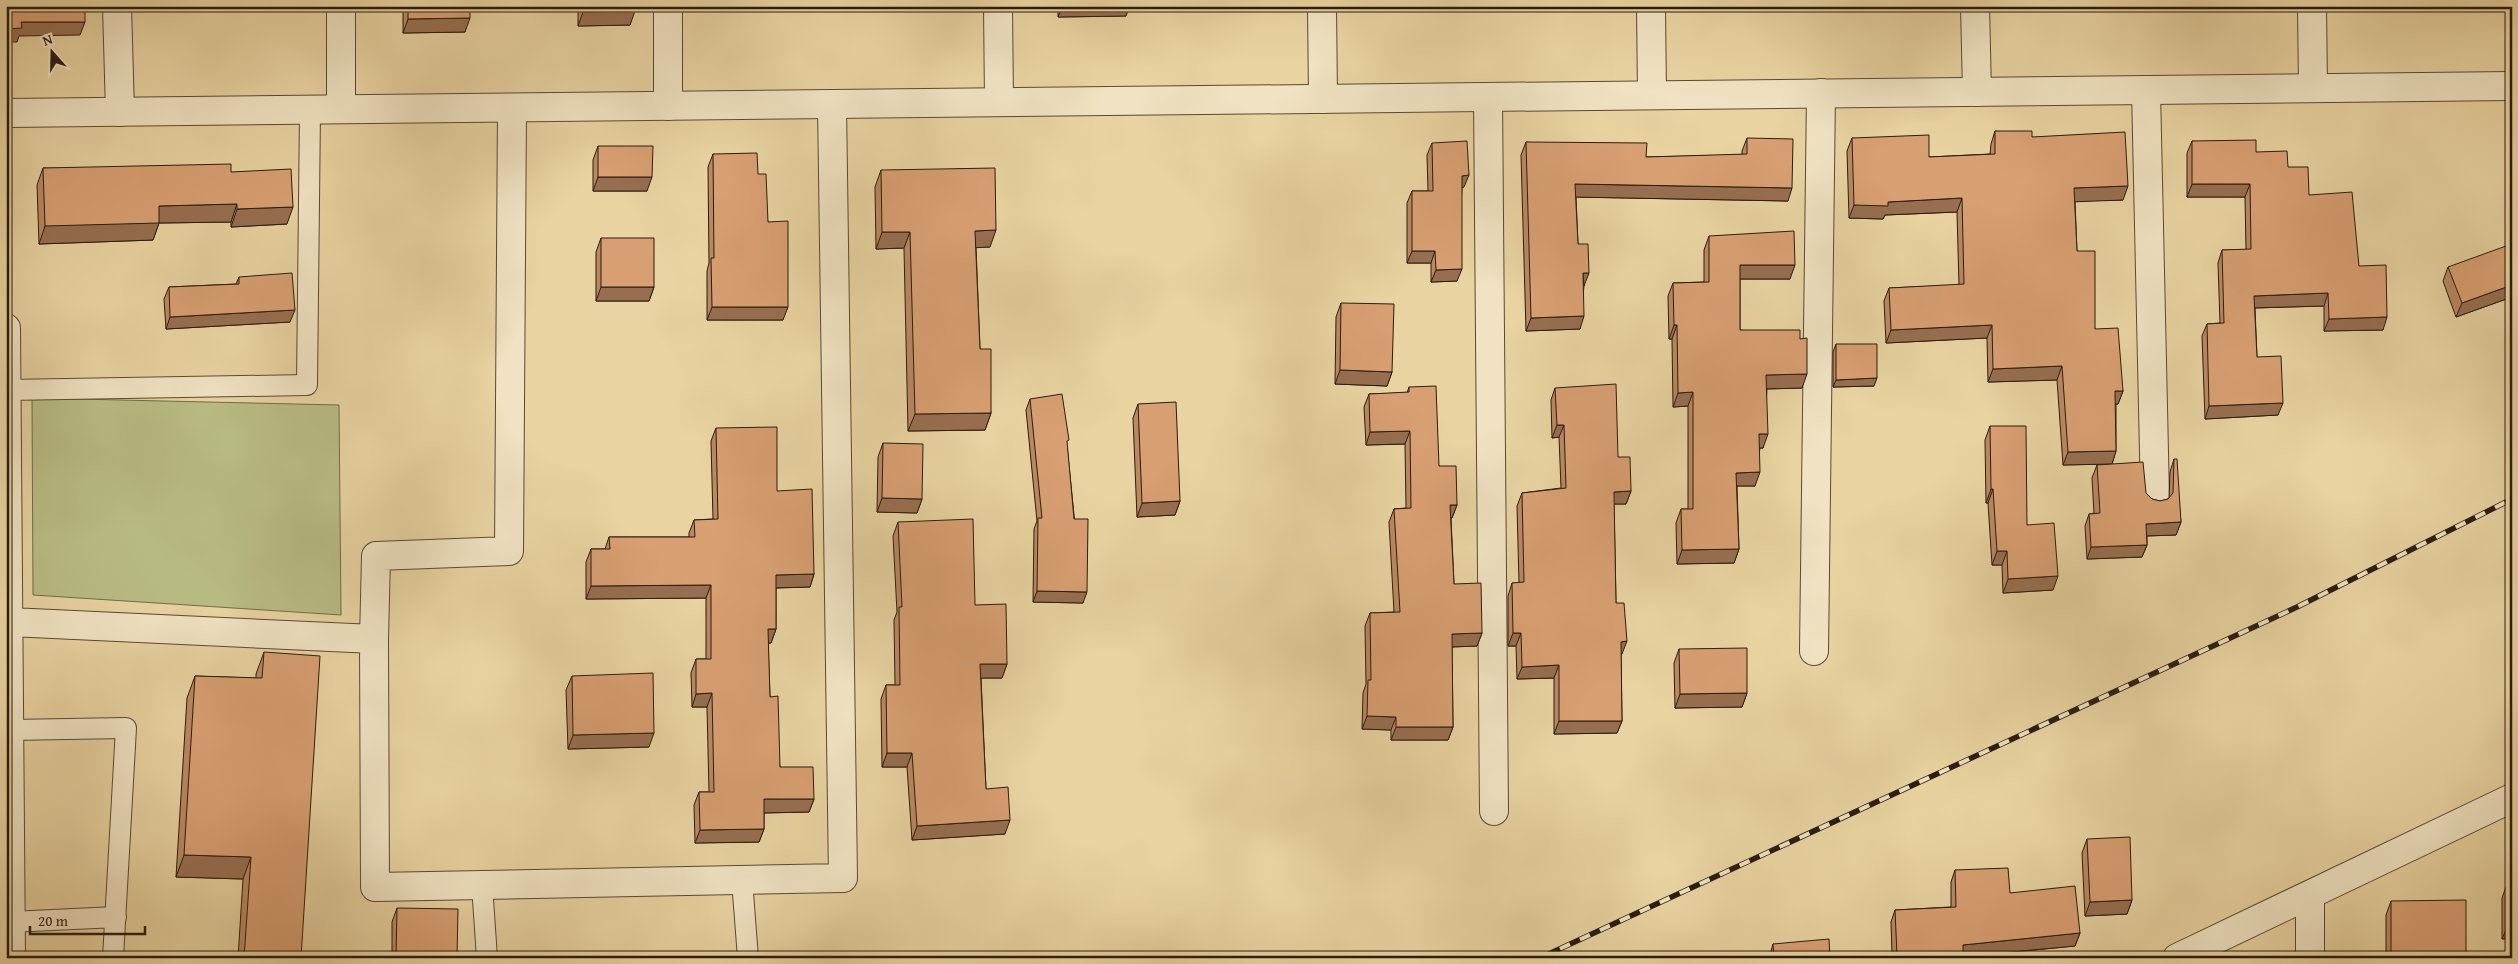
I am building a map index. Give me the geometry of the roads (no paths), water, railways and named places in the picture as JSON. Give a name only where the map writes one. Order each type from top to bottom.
[{"type":"street","points":[[117,6],[120,112]]},
{"type":"street","points":[[341,6],[341,109]]},
{"type":"street","points":[[668,6],[668,106]]},
{"type":"street","points":[[998,6],[999,102]]},
{"type":"street","points":[[1322,6],[1323,99]]},
{"type":"street","points":[[1650,6],[1652,96]]},
{"type":"street","points":[[1975,6],[1977,92]]},
{"type":"street","points":[[2312,6],[2313,88]]},
{"type":"street","points":[[6,113],[2512,86]]},
{"type":"street","points":[[2146,90],[2155,498]]},
{"type":"street","points":[[1814,651],[1821,94]]},
{"type":"street","points":[[1488,97],[1494,811]]},
{"type":"street","points":[[512,108],[509,551],[376,556],[374,639],[375,887],[843,878],[832,104]]},
{"type":"street","points":[[6,328],[10,622],[8,852],[11,958]]},
{"type":"street","points":[[10,622],[374,639]]},
{"type":"street","points":[[2177,958],[2512,798]]},
{"type":"street","points":[[2310,896],[2310,958]]},
{"type":"lane","points":[[7,390],[307,385],[310,110]]},
{"type":"lane","points":[[10,730],[126,728],[113,958]]},
{"type":"lane","points":[[742,880],[748,958]]},
{"type":"lane","points":[[482,885],[487,958]]},
{"type":"lane","points":[[10,922],[116,917]]},
{"type":"railway","points":[[1540,958],[2297,607],[2512,499]]}]
